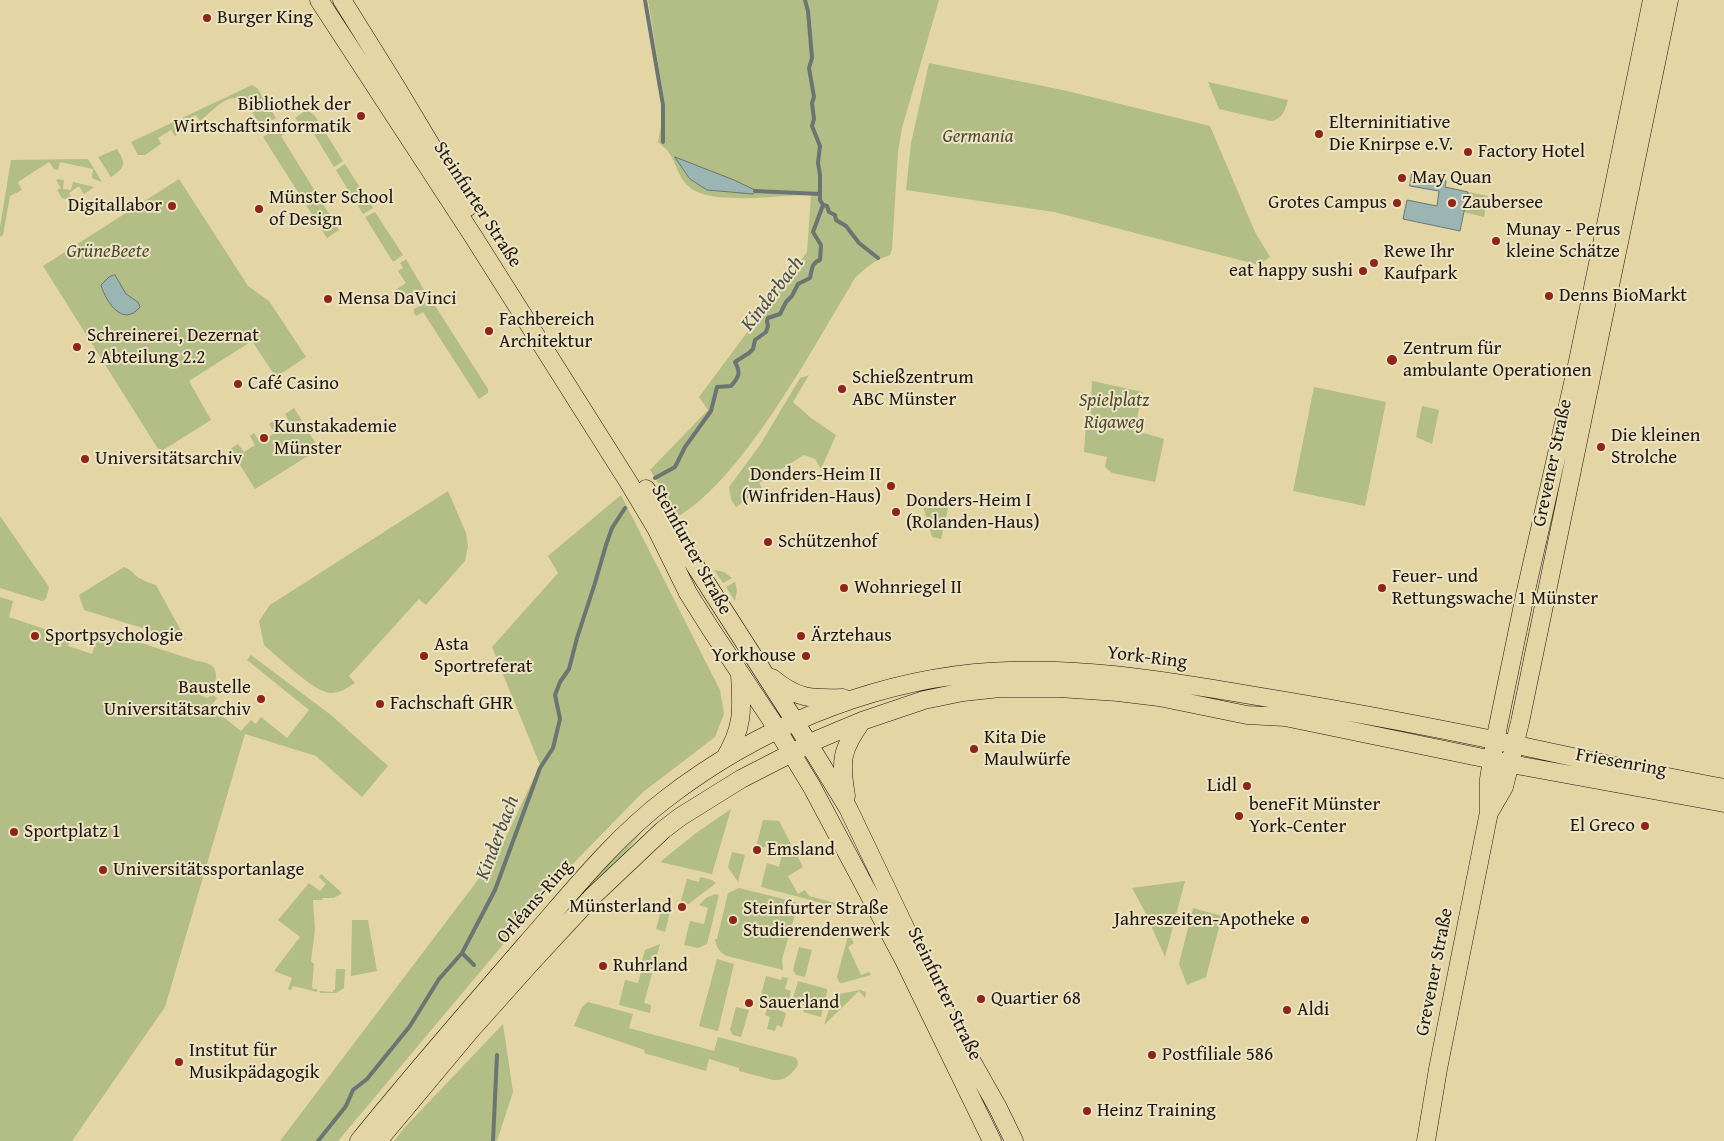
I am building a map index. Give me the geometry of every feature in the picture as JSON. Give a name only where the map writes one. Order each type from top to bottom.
[{"type":"main road","name":"Steinfurter Straße","points":[[319,0],[473,236],[629,483],[657,530],[688,593],[778,730],[812,787],[878,909],[992,1141]]},
{"type":"main road","name":"Steinfurter Straße","points":[[342,0],[395,84],[486,238],[796,722],[848,808],[932,985],[1014,1141]]},
{"type":"main road","name":"Grevener Straße","points":[[1426,1141],[1438,1070],[1489,812],[1488,779],[1495,741],[1524,595],[1578,361],[1652,0]]},
{"type":"main road","name":"Grevener Straße","points":[[1489,812],[1504,787],[1515,745],[1670,0]]},
{"type":"main road","points":[[760,668],[780,685],[804,697],[815,699],[863,697]]},
{"type":"main road","name":"York-Ring","points":[[778,730],[863,697],[932,679],[972,673],[1020,671],[1076,672],[1149,679],[1238,692],[1515,745]]},
{"type":"main road","points":[[725,758],[737,736],[742,718],[740,673]]},
{"type":"main road","name":"York-Ring","points":[[809,744],[862,721],[916,703],[963,692],[1008,688],[1071,688],[1135,694],[1247,715],[1285,717],[1510,764]]},
{"type":"main road","points":[[848,808],[842,774],[842,760],[849,741],[862,721]]},
{"type":"main road","name":"Orléans-Ring","points":[[359,1141],[422,1064],[602,857],[640,820],[666,799],[725,758],[778,730]]},
{"type":"main road","name":"Orléans-Ring","points":[[378,1141],[426,1082],[573,917],[663,830],[680,817],[741,779],[809,744]]},
{"type":"main road","name":"Friesenring","points":[[1515,745],[1724,788]]},
{"type":"main road","name":"Friesenring","points":[[1510,764],[1724,803]]},
{"type":"green space","points":[[648,0],[939,0],[902,128],[898,152],[892,249],[890,255],[871,264],[855,278],[791,385],[764,426],[717,484],[679,516],[650,470],[708,410],[699,397],[807,252],[811,195],[727,198],[710,196],[696,191],[683,181],[667,150],[658,142],[665,106]],"holes":[[[676,158],[698,167],[690,179]]]},
{"type":"green space","name":"Germania","points":[[929,63],[1063,90],[1210,126],[1255,232],[1270,257],[1264,261],[1263,266],[1054,212],[906,190],[911,143]]},
{"type":"green space","points":[[1208,82],[1288,100],[1281,116],[1271,121],[1219,109]]},
{"type":"green space","points":[[252,85],[257,88],[276,118],[264,124],[256,119],[245,102],[232,98],[219,105],[200,121],[196,115],[181,123],[185,129],[175,136],[171,130],[158,138],[161,144],[145,155],[138,155],[131,142]]},
{"type":"green space","points":[[305,111],[309,111],[315,116],[343,161],[334,167],[306,121],[300,124],[295,118]]},
{"type":"green space","points":[[284,123],[289,131],[281,136],[339,230],[327,238],[263,137]]},
{"type":"green space","points":[[117,149],[122,158],[123,165],[120,171],[111,177],[98,157]]},
{"type":"green space","points":[[88,159],[102,182],[92,178],[93,169],[60,162],[58,170],[54,169],[49,162],[18,182],[22,190],[10,196],[3,235],[0,237],[11,160]]},
{"type":"green space","points":[[345,164],[373,208],[363,214],[336,170]]},
{"type":"green space","name":"GrüneBeete","points":[[179,179],[248,286],[269,301],[306,357],[276,377],[252,341],[189,381],[211,420],[160,452],[43,266]]},
{"type":"green space","points":[[56,180],[64,180],[63,189],[71,190],[73,182],[94,187],[84,194],[79,186],[69,193],[73,201],[62,198],[57,190],[61,188]]},
{"type":"green space","points":[[1468,192],[1488,196],[1484,217],[1464,212]]},
{"type":"green space","points":[[375,212],[403,255],[393,262],[365,217]]},
{"type":"green space","points":[[406,259],[424,290],[421,295],[409,302],[404,301],[397,289],[406,283],[398,271],[403,268],[400,263]]},
{"type":"green space","points":[[427,302],[434,304],[488,389],[488,393],[479,399],[423,312],[416,316],[414,313],[414,309]]},
{"type":"green space","points":[[809,375],[793,402],[811,418],[836,435],[821,469],[815,459],[804,455],[759,483],[766,495],[757,500],[753,495],[736,507],[731,499],[729,487],[760,445],[800,378]]},
{"type":"green space","name":"Spielplatz Rigaweg","points":[[1092,381],[1143,392],[1134,430],[1164,439],[1155,482],[1112,473],[1105,467],[1107,457],[1084,452],[1086,425],[1090,424]]},
{"type":"green space","points":[[1314,387],[1386,402],[1365,506],[1293,491]]},
{"type":"green space","points":[[1422,406],[1439,410],[1432,444],[1416,437]]},
{"type":"green space","points":[[294,408],[319,449],[255,489],[230,449],[238,444],[244,452],[255,445],[250,436],[254,433],[260,442],[275,433],[269,424],[273,421],[279,430],[290,423],[285,414]]},
{"type":"green space","points":[[448,491],[466,533],[468,546],[465,561],[426,605],[419,599],[349,676],[355,683],[337,692],[323,691],[286,665],[264,645],[259,621],[270,605]]},
{"type":"green space","points":[[621,495],[720,690],[724,714],[715,737],[643,792],[559,878],[338,1141],[280,1141],[499,852],[540,765],[492,647],[558,573],[548,556]]},
{"type":"green space","points":[[920,496],[926,496],[941,506],[948,508],[941,539],[932,537]]},
{"type":"green space","points":[[0,516],[49,587],[46,599],[42,601],[0,588]]},
{"type":"green space","points":[[124,567],[141,579],[156,585],[186,640],[84,610],[79,595]]},
{"type":"green space","points":[[714,570],[724,572],[732,578],[723,583]]},
{"type":"green space","points":[[735,582],[737,590],[735,601],[726,587]]},
{"type":"green space","name":"Universitätssportanlage","points":[[0,597],[13,601],[9,617],[71,638],[68,646],[92,654],[99,632],[104,631],[208,664],[216,672],[214,687],[207,691],[203,691],[200,686],[195,689],[200,695],[207,698],[213,695],[217,698],[209,709],[219,717],[221,715],[241,731],[251,720],[256,724],[261,717],[287,738],[309,710],[247,660],[251,655],[331,715],[388,766],[362,797],[316,756],[245,734],[165,1007],[72,1141],[0,1141]]},
{"type":"green space","points":[[731,809],[712,874],[660,862],[696,833]]},
{"type":"green space","points":[[763,820],[779,821],[803,867],[788,876],[798,894],[805,890],[809,896],[835,903],[837,907],[761,887],[767,863],[779,867],[783,851],[766,846],[761,849],[756,847]]},
{"type":"green space","points":[[645,828],[616,864],[382,1122],[622,846]]},
{"type":"green space","points":[[732,852],[745,855],[738,882],[728,867]]},
{"type":"green space","points":[[321,874],[342,893],[334,898],[313,900],[315,930],[311,961],[314,964],[312,987],[317,989],[317,992],[293,986],[291,990],[288,989],[292,978],[274,971],[300,937],[278,920],[309,883],[320,891],[326,884],[319,877]]},
{"type":"green space","points":[[700,877],[716,883],[686,906],[680,904],[687,879],[699,882]]},
{"type":"green space","points":[[1185,881],[1165,957],[1132,888]]},
{"type":"green space","points":[[739,888],[792,901],[802,906],[803,910],[797,908],[782,959],[783,970],[727,956],[717,947],[715,939],[717,939],[728,893]]},
{"type":"green space","points":[[715,894],[719,895],[707,944],[698,948],[684,945],[690,921],[704,924],[708,908],[699,905],[706,898]]},
{"type":"green space","points":[[1193,908],[1222,916],[1206,977],[1187,985],[1179,964]]},
{"type":"green space","points":[[661,910],[670,912],[665,932],[656,929]]},
{"type":"green space","points":[[352,920],[368,920],[377,971],[351,976]]},
{"type":"green space","points":[[848,936],[850,936],[854,943],[848,947],[861,975],[869,972],[871,975],[842,983],[839,982],[837,977]]},
{"type":"green space","points":[[660,944],[644,1003],[651,1005],[650,1013],[619,1005],[625,980],[638,983],[645,950]]},
{"type":"green space","points":[[799,947],[812,950],[805,977],[796,975],[793,970]]},
{"type":"green space","points":[[717,959],[734,964],[718,1031],[699,1026]]},
{"type":"green space","points":[[336,969],[345,969],[344,988],[336,993],[320,993],[320,991],[333,992],[335,990]]},
{"type":"green space","points":[[766,976],[781,980],[782,977],[788,978],[785,989],[791,991],[788,1004],[780,1002],[778,1010],[786,1013],[782,1027],[777,1025],[775,1031],[767,1029],[770,1017],[765,1015],[767,1009],[758,1006]]},
{"type":"green space","points":[[798,981],[827,989],[821,1017],[803,1012],[805,1006],[792,1002]]},
{"type":"green space","points":[[860,990],[866,992],[865,998],[859,991],[824,1025],[832,999],[839,994]]},
{"type":"green space","points":[[588,1002],[633,1014],[629,1028],[714,1051],[718,1037],[794,1057],[797,1059],[798,1065],[788,1076],[773,1080],[739,1071],[739,1068],[709,1059],[706,1071],[644,1053],[645,1050],[574,1026],[582,1007]]},
{"type":"green space","points":[[736,1007],[749,1010],[741,1037],[733,1035],[730,1030]]},
{"type":"green space","points":[[503,1024],[513,1092],[497,1141],[394,1141],[406,1126]]},
{"type":"water","points":[[675,157],[734,180],[755,190],[755,192],[753,194],[707,190],[690,179]]},
{"type":"water","name":"Zaubersee","points":[[1412,174],[1446,181],[1445,187],[1468,192],[1460,231],[1403,219],[1407,200],[1437,206],[1439,191],[1410,186]]},
{"type":"water","points":[[115,275],[126,294],[138,302],[140,307],[134,313],[127,315],[116,310],[103,292],[101,285],[109,277]]},
{"type":"waterway","points":[[645,0],[663,105],[663,142]]},
{"type":"waterway","name":"Kinderbach","points":[[655,478],[675,467],[685,447],[711,411],[717,387],[731,386],[734,383],[738,372],[735,362],[753,349],[755,340],[766,332],[768,318],[780,314],[798,284],[810,278],[813,265],[820,260],[821,245],[813,232],[823,205],[820,200],[818,163],[820,146],[812,126],[814,119],[812,103],[814,97],[809,68],[812,58],[808,11],[805,0]]},
{"type":"waterway","points":[[755,191],[820,194]]},
{"type":"waterway","points":[[823,205],[827,206],[829,212],[835,215],[836,220],[846,226],[859,243],[878,258]]},
{"type":"waterway","name":"Kinderbach","points":[[318,1141],[346,1106],[353,1090],[367,1079],[410,1026],[439,979],[462,953],[495,890],[540,768],[553,748],[560,719],[555,695],[560,682],[569,669],[612,528],[625,508]]},
{"type":"waterway","points":[[462,953],[474,965]]},
{"type":"waterway","points":[[493,1141],[497,1055]]},
{"type":"place","name":"Burger King","points":[[207,18]]},
{"type":"place","name":"Bibliothek der Wirtschaftsinformatik","points":[[361,116]]},
{"type":"place","name":"Elterninitiative Die Knirpse e.V.","points":[[1319,134]]},
{"type":"place","name":"Factory Hotel","points":[[1468,152]]},
{"type":"place","name":"May Quan","points":[[1402,178]]},
{"type":"place","name":"Grotes Campus","points":[[1397,203]]},
{"type":"place","name":"Zaubersee","points":[[1452,203]]},
{"type":"place","name":"Digitallabor","points":[[172,206]]},
{"type":"place","name":"Münster School of Design","points":[[259,209]]},
{"type":"place","name":"Munay - Perus kleine Schätze","points":[[1496,241]]},
{"type":"place","name":"Rewe Ihr Kaufpark","points":[[1374,263]]},
{"type":"place","name":"eat happy sushi","points":[[1363,271]]},
{"type":"place","name":"Denns BioMarkt","points":[[1549,296]]},
{"type":"place","name":"Mensa DaVinci","points":[[328,299]]},
{"type":"place","name":"Fachbereich Architektur","points":[[489,331]]},
{"type":"place","name":"Schreinerei, Dezernat 2 Abteilung 2.2","points":[[77,347]]},
{"type":"place","name":"Zentrum für ambulante Operationen","points":[[1392,360]]},
{"type":"place","name":"Café Casino","points":[[238,384]]},
{"type":"place","name":"Schießzentrum ABC Münster","points":[[842,389]]},
{"type":"place","name":"Kunstakademie Münster","points":[[264,438]]},
{"type":"place","name":"Die kleinen Strolche","points":[[1601,447]]},
{"type":"place","name":"Universitätsarchiv","points":[[85,459]]},
{"type":"place","name":"Donders-Heim II (Winfriden-Haus)","points":[[891,486]]},
{"type":"place","name":"Donders-Heim I (Rolanden-Haus)","points":[[896,512]]},
{"type":"place","name":"Schützenhof","points":[[768,542]]},
{"type":"place","name":"Wohnriegel II","points":[[844,588]]},
{"type":"place","name":"Feuer- und Rettungswache 1 Münster","points":[[1382,588]]},
{"type":"place","name":"Sportpsychologie","points":[[35,636]]},
{"type":"place","name":"Ärztehaus","points":[[801,636]]},
{"type":"place","name":"Asta Sportreferat","points":[[424,656]]},
{"type":"place","name":"Yorkhouse","points":[[806,656]]},
{"type":"place","name":"Baustelle Universitätsarchiv","points":[[261,699]]},
{"type":"place","name":"Fachschaft GHR","points":[[380,704]]},
{"type":"place","name":"Kita Die Maulwürfe","points":[[974,749]]},
{"type":"place","name":"Lidl","points":[[1247,786]]},
{"type":"place","name":"beneFit Münster York-Center","points":[[1239,816]]},
{"type":"place","name":"El Greco","points":[[1645,826]]},
{"type":"place","name":"Sportplatz 1","points":[[14,832]]},
{"type":"place","name":"Emsland","points":[[757,850]]},
{"type":"place","name":"Universitätssportanlage","points":[[103,870]]},
{"type":"place","name":"Münsterland","points":[[682,907]]},
{"type":"place","name":"Steinfurter Straße Studierendenwerk","points":[[733,920]]},
{"type":"place","name":"Jahreszeiten-Apotheke","points":[[1305,920]]},
{"type":"place","name":"Ruhrland","points":[[603,966]]},
{"type":"place","name":"Quartier 68","points":[[981,999]]},
{"type":"place","name":"Sauerland","points":[[749,1003]]},
{"type":"place","name":"Aldi","points":[[1287,1010]]},
{"type":"place","name":"Postfiliale 586","points":[[1152,1055]]},
{"type":"place","name":"Institut für Musikpädagogik","points":[[179,1062]]},
{"type":"place","name":"Heinz Training","points":[[1087,1111]]}]
